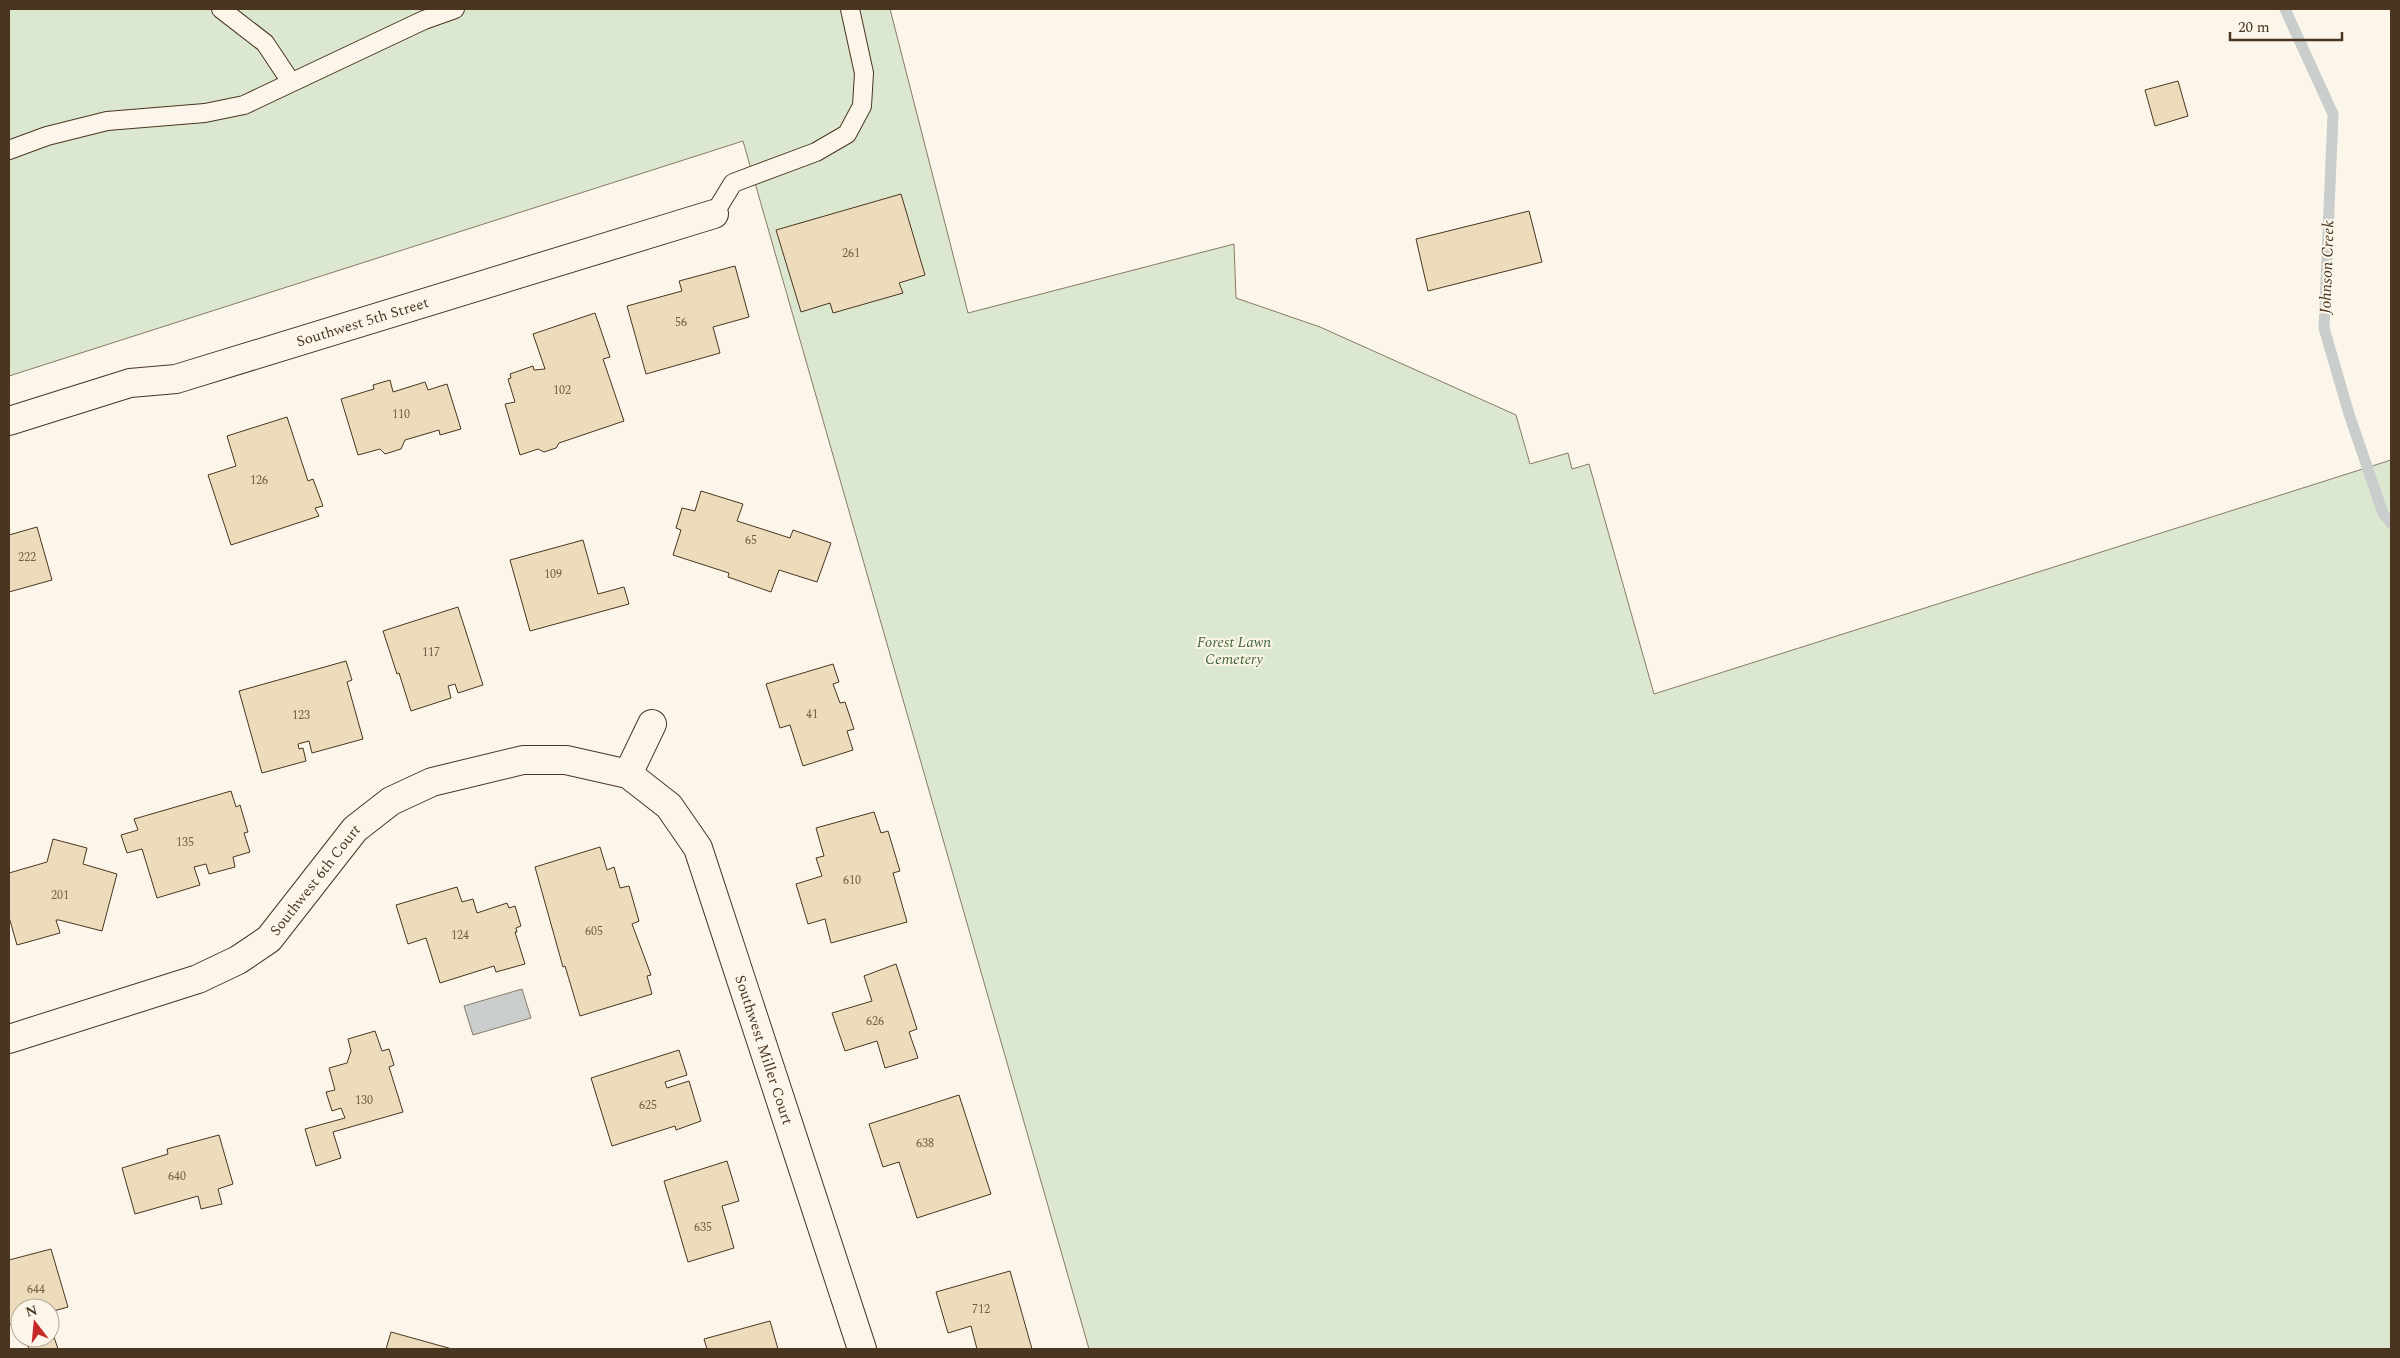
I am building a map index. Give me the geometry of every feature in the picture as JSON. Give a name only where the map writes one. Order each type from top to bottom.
[{"type":"street","name":"Southwest 5th Street","points":[[9,421],[130,383],[176,379],[714,214]]},
{"type":"street","points":[[628,774],[652,724]]},
{"type":"street","name":"Southwest 6th Court","points":[[9,1039],[198,979],[238,960],[269,939],[354,830],[391,802],[432,782],[524,760],[566,760],[628,774]]},
{"type":"street","name":"Southwest Miller Court","points":[[628,774],[669,806],[698,848],[862,1349]]},
{"type":"lane","points":[[221,9],[265,42],[291,82]]},
{"type":"lane","points":[[9,150],[47,136],[106,121],[205,113],[244,105],[424,20],[455,9]]},
{"type":"lane","points":[[714,214],[733,183],[816,152],[847,134],[862,106],[864,73],[850,9]]},
{"type":"green space","name":"Forest Lawn Cemetery","points":[[9,9],[890,9],[968,313],[1234,244],[1236,298],[1320,327],[1516,415],[1530,464],[1568,453],[1572,469],[1589,464],[1654,694],[2391,460],[2391,1349],[1089,1349],[743,141],[9,376]]},
{"type":"shaded area","points":[[522,989],[531,1018],[473,1035],[464,1006]]},
{"type":"building","points":[[2178,81],[2188,116],[2155,126],[2145,90]]},
{"type":"building","points":[[901,194],[925,275],[899,283],[903,293],[833,313],[830,303],[801,312],[776,230]]},
{"type":"building","points":[[1529,211],[1542,262],[1428,291],[1416,239]]},
{"type":"building","points":[[735,266],[749,317],[713,327],[720,353],[646,374],[627,306],[682,291],[679,281]]},
{"type":"building","points":[[595,313],[610,357],[603,359],[624,421],[559,443],[556,448],[544,452],[538,449],[520,455],[505,404],[515,402],[508,379],[511,378],[510,374],[533,366],[534,370],[545,369],[533,334]]},
{"type":"building","points":[[390,380],[393,392],[425,382],[428,390],[447,384],[461,429],[440,435],[439,430],[405,440],[401,449],[385,454],[380,449],[358,455],[341,399],[374,389],[373,385]]},
{"type":"building","points":[[287,417],[308,481],[313,479],[323,506],[315,508],[319,516],[231,545],[208,475],[236,466],[227,436]]},
{"type":"building","points":[[701,491],[743,504],[737,521],[790,538],[793,530],[831,543],[817,582],[779,570],[771,592],[728,577],[729,573],[673,555],[681,530],[676,528],[682,508],[695,511]]},
{"type":"building","points":[[37,527],[52,580],[9,592],[9,535]]},
{"type":"building","points":[[583,540],[598,594],[624,587],[629,604],[530,631],[510,560]]},
{"type":"building","points":[[458,607],[483,685],[458,693],[455,684],[448,686],[451,698],[411,711],[383,631]]},
{"type":"building","points":[[346,661],[352,680],[347,682],[363,739],[312,753],[309,741],[298,744],[299,749],[303,748],[306,761],[262,773],[239,691]]},
{"type":"building","points":[[833,664],[839,682],[833,684],[840,703],[845,702],[854,729],[847,731],[853,750],[803,766],[790,725],[780,728],[766,684]]},
{"type":"building","points":[[231,791],[236,807],[240,805],[248,832],[244,833],[250,852],[233,857],[235,867],[209,874],[206,864],[194,867],[200,885],[157,898],[142,849],[127,853],[121,835],[138,830],[134,819]]},
{"type":"building","points":[[874,812],[881,833],[888,831],[900,871],[893,873],[907,922],[831,943],[825,919],[808,924],[796,884],[822,876],[816,858],[824,856],[816,828]]},
{"type":"building","points":[[53,839],[87,848],[83,864],[117,874],[102,931],[56,920],[60,933],[17,945],[9,917],[9,873],[47,862]]},
{"type":"building","points":[[600,847],[607,870],[614,867],[620,888],[629,886],[639,921],[632,924],[651,975],[647,976],[652,994],[580,1016],[565,966],[563,967],[535,867]]},
{"type":"building","points":[[457,887],[462,902],[473,899],[477,913],[507,903],[509,908],[515,906],[521,926],[516,928],[517,932],[515,932],[525,964],[496,972],[494,966],[440,983],[426,938],[408,944],[396,905]]},
{"type":"building","points":[[896,964],[917,1029],[909,1032],[918,1058],[885,1068],[877,1041],[845,1051],[832,1013],[872,1001],[864,976]]},
{"type":"building","points":[[375,1031],[382,1051],[389,1049],[394,1065],[389,1067],[403,1112],[333,1132],[341,1158],[316,1166],[305,1129],[345,1118],[341,1108],[332,1111],[326,1092],[335,1090],[329,1068],[347,1063],[351,1051],[348,1039]]},
{"type":"building","points":[[679,1050],[687,1075],[665,1082],[667,1088],[689,1081],[701,1121],[676,1130],[675,1126],[612,1146],[591,1078]]},
{"type":"building","points":[[959,1095],[991,1194],[917,1218],[899,1162],[883,1167],[869,1124]]},
{"type":"building","points":[[219,1135],[233,1184],[218,1189],[222,1204],[201,1209],[198,1196],[135,1214],[122,1168],[168,1154],[167,1149]]},
{"type":"building","points":[[727,1161],[739,1201],[722,1206],[734,1248],[688,1262],[664,1181]]},
{"type":"building","points":[[51,1249],[68,1307],[60,1309],[60,1298],[10,1298],[9,1325],[9,1260]]},
{"type":"building","points":[[1010,1271],[1032,1349],[977,1349],[971,1326],[948,1333],[936,1292]]},
{"type":"building","points":[[770,1321],[778,1349],[707,1349],[704,1339]]},
{"type":"building","points":[[391,1332],[452,1349],[386,1349]]},
{"type":"building","points":[[29,1348],[58,1349],[29,1349]]},
{"type":"waterway","name":"Johnson Creek","points":[[2285,9],[2333,114],[2324,328],[2349,414],[2383,513],[2391,523]]}]
